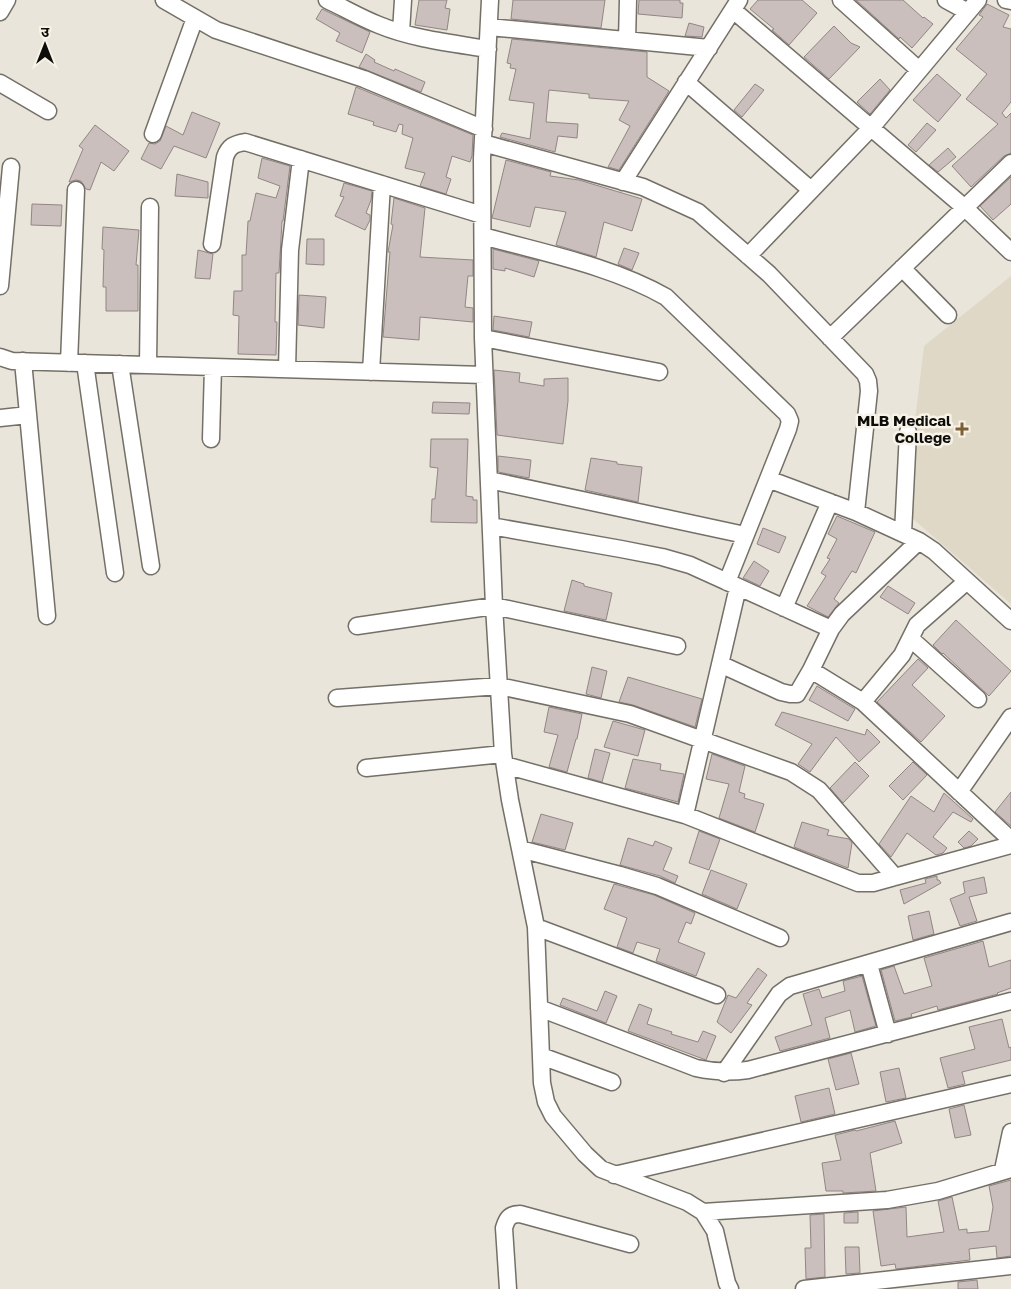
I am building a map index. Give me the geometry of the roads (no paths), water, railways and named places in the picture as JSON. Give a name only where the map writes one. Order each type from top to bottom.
[{"type":"street","points":[[0,12],[7,0]]},
{"type":"street","points":[[164,0],[216,30],[364,79],[483,136],[643,187],[698,212],[769,274],[865,374],[870,391],[856,512]]},
{"type":"street","points":[[327,0],[379,25],[401,32],[488,49]]},
{"type":"street","points":[[401,32],[402,0]]},
{"type":"street","points":[[490,0],[483,136],[482,236],[484,375],[494,606],[504,759],[510,800],[536,926],[542,1083],[546,1102],[553,1116],[585,1154],[601,1169],[687,1202],[702,1212],[715,1231],[730,1289]]},
{"type":"street","points":[[626,40],[628,0]]},
{"type":"street","points":[[841,0],[919,70]]},
{"type":"street","points":[[748,256],[871,128],[973,6],[946,0]]},
{"type":"street","points":[[1006,0],[1011,1]]},
{"type":"street","points":[[623,182],[736,5],[871,128],[965,208],[1011,252]]},
{"type":"street","points":[[153,134],[195,18]]},
{"type":"street","points":[[489,27],[709,48]]},
{"type":"street","points":[[0,82],[48,111]]},
{"type":"street","points":[[686,82],[811,190]]},
{"type":"street","points":[[212,244],[225,157],[228,150],[235,144],[245,142],[482,215]]},
{"type":"street","points":[[287,369],[290,250],[301,159]]},
{"type":"street","points":[[830,338],[1011,164]]},
{"type":"street","points":[[0,286],[11,167]]},
{"type":"street","points":[[371,372],[382,184]]},
{"type":"street","points":[[76,190],[76,363],[115,573]]},
{"type":"street","points":[[148,365],[150,207]]},
{"type":"street","points":[[482,236],[611,272],[645,285],[666,297],[787,414],[790,421],[745,535],[732,584],[720,664],[685,815]]},
{"type":"street","points":[[902,268],[948,315]]},
{"type":"street","points":[[483,338],[659,372]]},
{"type":"street","points":[[0,356],[12,361],[484,375]]},
{"type":"street","points":[[23,361],[47,616]]},
{"type":"street","points":[[120,364],[151,566]]},
{"type":"street","points":[[211,439],[212,367]]},
{"type":"street","points":[[0,418],[28,415]]},
{"type":"street","points":[[903,533],[908,432]]},
{"type":"street","points":[[768,479],[856,512],[919,541],[934,551],[1011,621]]},
{"type":"street","points":[[489,480],[745,535]]},
{"type":"street","points":[[784,608],[830,502]]},
{"type":"street","points":[[491,526],[662,557],[690,566],[831,629]]},
{"type":"street","points":[[720,664],[781,692],[797,694],[801,690],[831,629],[857,599],[919,541]]},
{"type":"street","points":[[863,702],[902,655],[917,625],[967,581]]},
{"type":"street","points":[[356,626],[494,606],[676,646]]},
{"type":"street","points":[[911,639],[978,699]]},
{"type":"street","points":[[811,670],[863,702],[1011,840]]},
{"type":"street","points":[[337,698],[499,686],[630,714],[791,772],[820,790],[895,877]]},
{"type":"street","points":[[959,792],[1011,717]]},
{"type":"street","points":[[366,768],[504,759],[685,815],[858,883],[873,883],[1011,845]]},
{"type":"street","points":[[520,849],[620,874],[657,886],[780,938]]},
{"type":"street","points":[[724,1072],[779,994],[790,986],[1011,922]]},
{"type":"street","points":[[536,926],[717,996]]},
{"type":"street","points":[[869,964],[888,1034]]},
{"type":"street","points":[[539,1008],[696,1068],[724,1072],[748,1070],[1011,1001]]},
{"type":"street","points":[[541,1056],[612,1082]]},
{"type":"street","points":[[614,1175],[1011,1084]]},
{"type":"street","points":[[702,1212],[886,1200],[938,1191],[1007,1169],[1011,1132]]},
{"type":"street","points":[[508,1289],[504,1228],[506,1219],[512,1214],[520,1214],[630,1244]]},
{"type":"street","points":[[804,1289],[1011,1266]]},
{"type":"place","name":"MLB Medical College","points":[[962,429]]}]
